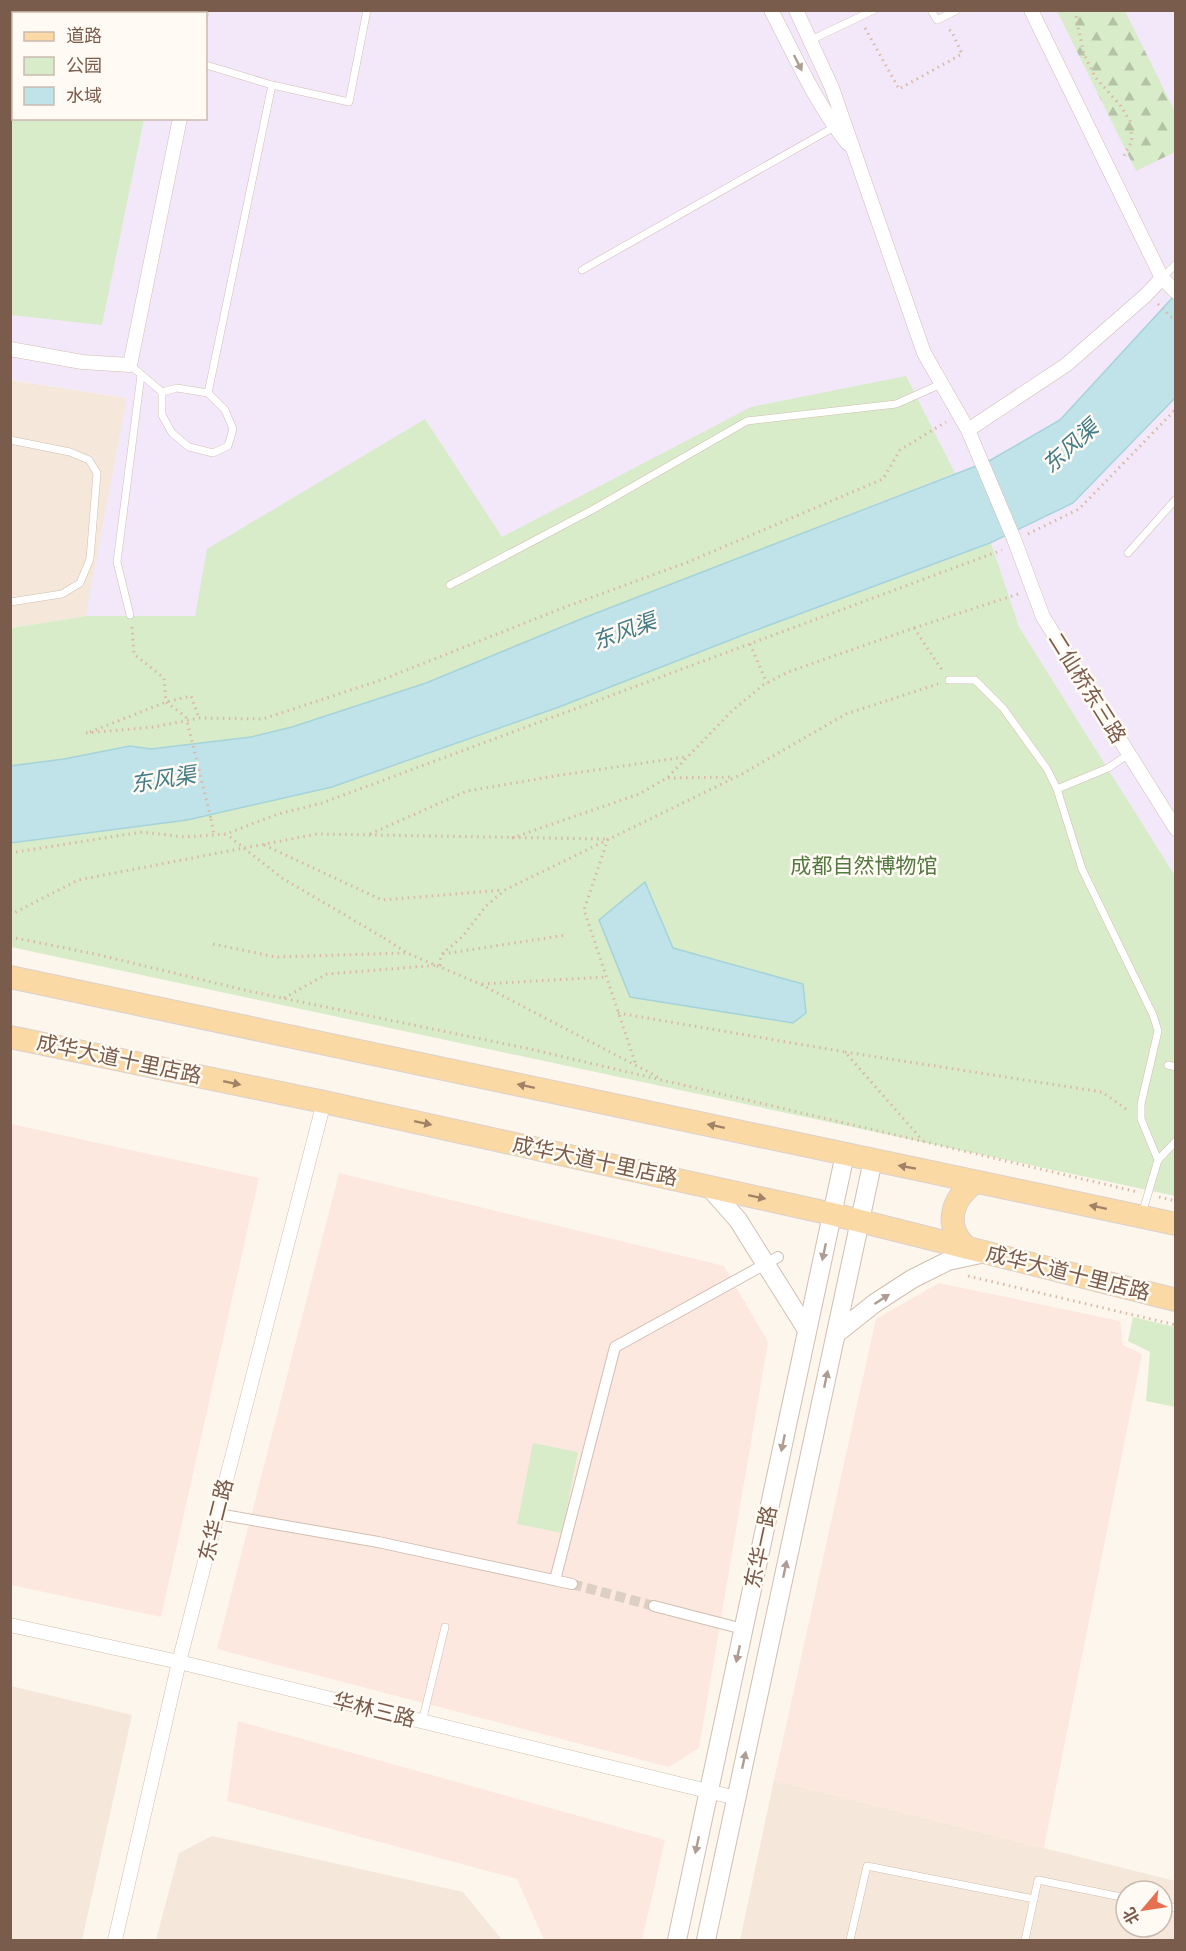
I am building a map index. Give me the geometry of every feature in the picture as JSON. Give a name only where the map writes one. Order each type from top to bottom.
[{"type":"main road","points":[[10,977],[1176,1224]]},
{"type":"main road","name":"成华大道十里店路","points":[[10,1037],[324,1102],[860,1220],[1176,1300]]},
{"type":"main road","points":[[976,1182],[965,1188],[956,1201],[952,1223],[958,1240],[977,1250]]},
{"type":"street","points":[[771,10],[811,87],[839,125]]},
{"type":"street","points":[[796,10],[832,88],[839,125]]},
{"type":"street","points":[[968,430],[1066,365],[1146,295],[1170,286],[1112,176],[1031,10]]},
{"type":"street","points":[[10,350],[82,362],[130,365],[180,120]]},
{"type":"street","name":"二仙桥东三路","points":[[839,125],[855,153],[924,353],[968,430],[1017,540],[1043,617],[1176,829]]},
{"type":"street","name":"东华二路","points":[[115,1941],[179,1662],[324,1102]]},
{"type":"street","name":"东华一路","points":[[676,1941],[845,1154]]},
{"type":"street","name":"东华一路","points":[[706,1941],[873,1160]]},
{"type":"street","points":[[708,1186],[772,1260],[807,1330]]},
{"type":"street","points":[[836,1334],[875,1303],[912,1279],[977,1250]]},
{"type":"street","points":[[555,1580],[615,1347],[772,1260]]},
{"type":"street","points":[[218,1514],[378,1542],[572,1584]]},
{"type":"street","points":[[654,1606],[743,1629]]},
{"type":"street","name":"华林三路","points":[[10,1624],[179,1662],[736,1798]]},
{"type":"lane","points":[[207,65],[272,85],[349,102],[367,10]]},
{"type":"lane","points":[[811,40],[874,10]]},
{"type":"lane","points":[[931,10],[937,20],[957,10]]},
{"type":"lane","points":[[208,393],[272,85]]},
{"type":"lane","points":[[582,270],[839,125]]},
{"type":"lane","points":[[1170,286],[1176,264]]},
{"type":"lane","points":[[130,365],[162,392]]},
{"type":"lane","points":[[130,615],[117,562],[141,375]]},
{"type":"lane","points":[[450,585],[592,510],[747,421],[896,404],[941,384]]},
{"type":"lane","points":[[177,388],[208,393],[225,410],[233,429],[228,446],[213,453],[189,447],[172,433],[162,415],[162,392],[177,388]]},
{"type":"lane","points":[[10,440],[70,452],[89,460],[97,473],[90,559],[80,583],[62,594],[10,602]]},
{"type":"lane","points":[[1128,553],[1176,499]]},
{"type":"lane","points":[[949,680],[975,680],[1003,708],[1047,769],[1057,789],[1082,869],[1153,1015],[1158,1031],[1141,1104],[1141,1119],[1158,1160]]},
{"type":"lane","points":[[1057,789],[1108,768],[1129,754]]},
{"type":"lane","points":[[1142,1217],[1158,1160],[1176,1141]]},
{"type":"lane","points":[[422,1722],[445,1627]]},
{"type":"lane","points":[[850,1941],[867,1866],[1034,1899]]},
{"type":"lane","points":[[1025,1941],[1038,1880],[1114,1896]]},
{"type":"path","points":[[1077,10],[1076,18],[1084,54],[1091,70],[1130,121],[1132,141],[1112,176]]},
{"type":"path","points":[[860,18],[899,89],[962,54],[952,32],[937,20]]},
{"type":"path","points":[[1157,303],[1176,322]]},
{"type":"path","points":[[10,853],[142,832],[185,837],[226,834],[278,814],[322,803],[750,644],[1017,540],[1079,509],[1176,409]]},
{"type":"path","points":[[199,718],[191,696],[166,702],[86,733],[154,727],[199,718],[263,719],[384,679],[560,609],[688,562],[884,479],[900,450],[958,415]]},
{"type":"path","points":[[512,837],[639,794],[667,778],[732,711],[767,683],[788,672],[1033,589]]},
{"type":"path","points":[[130,615],[134,654],[164,678],[166,702],[186,717],[214,835]]},
{"type":"path","points":[[440,965],[441,955],[463,936],[486,906],[505,890],[735,777],[846,714],[949,680],[914,628]]},
{"type":"path","points":[[750,644],[767,683]]},
{"type":"path","points":[[369,835],[467,791],[687,757]]},
{"type":"path","points":[[667,778],[735,777]]},
{"type":"path","points":[[226,834],[282,878],[407,953],[440,965],[480,984],[666,1080]]},
{"type":"path","points":[[10,915],[78,880],[316,834],[608,839]]},
{"type":"path","points":[[608,839],[584,910],[636,1065]]},
{"type":"path","points":[[262,844],[382,900],[505,890]]},
{"type":"path","points":[[441,955],[566,935]]},
{"type":"path","points":[[10,937],[95,954],[284,998],[530,1049],[1176,1201]]},
{"type":"path","points":[[213,944],[276,957],[407,953]]},
{"type":"path","points":[[284,998],[327,974],[440,965]]},
{"type":"path","points":[[480,984],[606,977]]},
{"type":"path","points":[[618,1013],[845,1052],[1102,1092],[1141,1119]]},
{"type":"path","points":[[845,1052],[923,1141]]},
{"type":"path","points":[[969,1276],[1176,1325]]},
{"type":"shaded area","points":[[10,11],[1175,11],[1175,1196],[65,724],[127,398],[11,380]]},
{"type":"shaded area","points":[[10,380],[127,398],[86,616],[11,628]]},
{"type":"shaded area","points":[[11,1124],[259,1178],[161,1617],[11,1585]]},
{"type":"shaded area","points":[[339,1173],[724,1266],[768,1342],[699,1748],[669,1767],[217,1649]]},
{"type":"shaded area","points":[[939,1283],[1120,1321],[1123,1345],[1142,1354],[1044,1848],[774,1780],[876,1319]]},
{"type":"shaded area","points":[[11,1686],[132,1715],[82,1940],[11,1940]]},
{"type":"shaded area","points":[[238,1721],[665,1840],[642,1940],[544,1940],[517,1879],[227,1801]]},
{"type":"shaded area","points":[[774,1780],[1167,1879],[1114,1879],[1114,1939],[1174,1939],[1175,1881],[1175,1940],[740,1940]]},
{"type":"shaded area","points":[[212,1836],[463,1892],[502,1940],[156,1940],[179,1853]]},
{"type":"green space","points":[[11,10],[166,11],[12,12],[12,120],[144,120],[102,325],[11,315]]},
{"type":"green space","points":[[1057,11],[1125,11],[1175,112],[1175,152],[1136,171]]},
{"type":"green space","points":[[906,376],[955,473],[581,619],[426,683],[292,727],[251,737],[151,749],[130,746],[64,759],[11,766],[11,628],[86,616],[195,616],[207,549],[425,419],[502,537],[751,407]]},
{"type":"green space","name":"成都自然博物馆","points":[[991,543],[1019,627],[1175,876],[1175,1196],[11,947],[10,843],[187,820],[332,787],[559,707],[743,635]]},
{"type":"green space","points":[[1133,1317],[1175,1327],[1175,1407],[1146,1401],[1150,1352],[1128,1341]]},
{"type":"green space","points":[[533,1443],[578,1452],[562,1533],[517,1524]]},
{"type":"water","name":"东风渠","points":[[1175,295],[1175,398],[1073,503],[990,543],[743,635],[559,707],[332,787],[187,820],[11,843],[10,766],[64,759],[130,746],[151,749],[251,737],[292,727],[426,683],[581,619],[989,461],[1060,420]]},
{"type":"water","points":[[645,882],[673,948],[803,984],[806,1013],[793,1023],[630,997],[599,920]]},
{"type":"tunnel","points":[[572,1584],[654,1606]]}]
